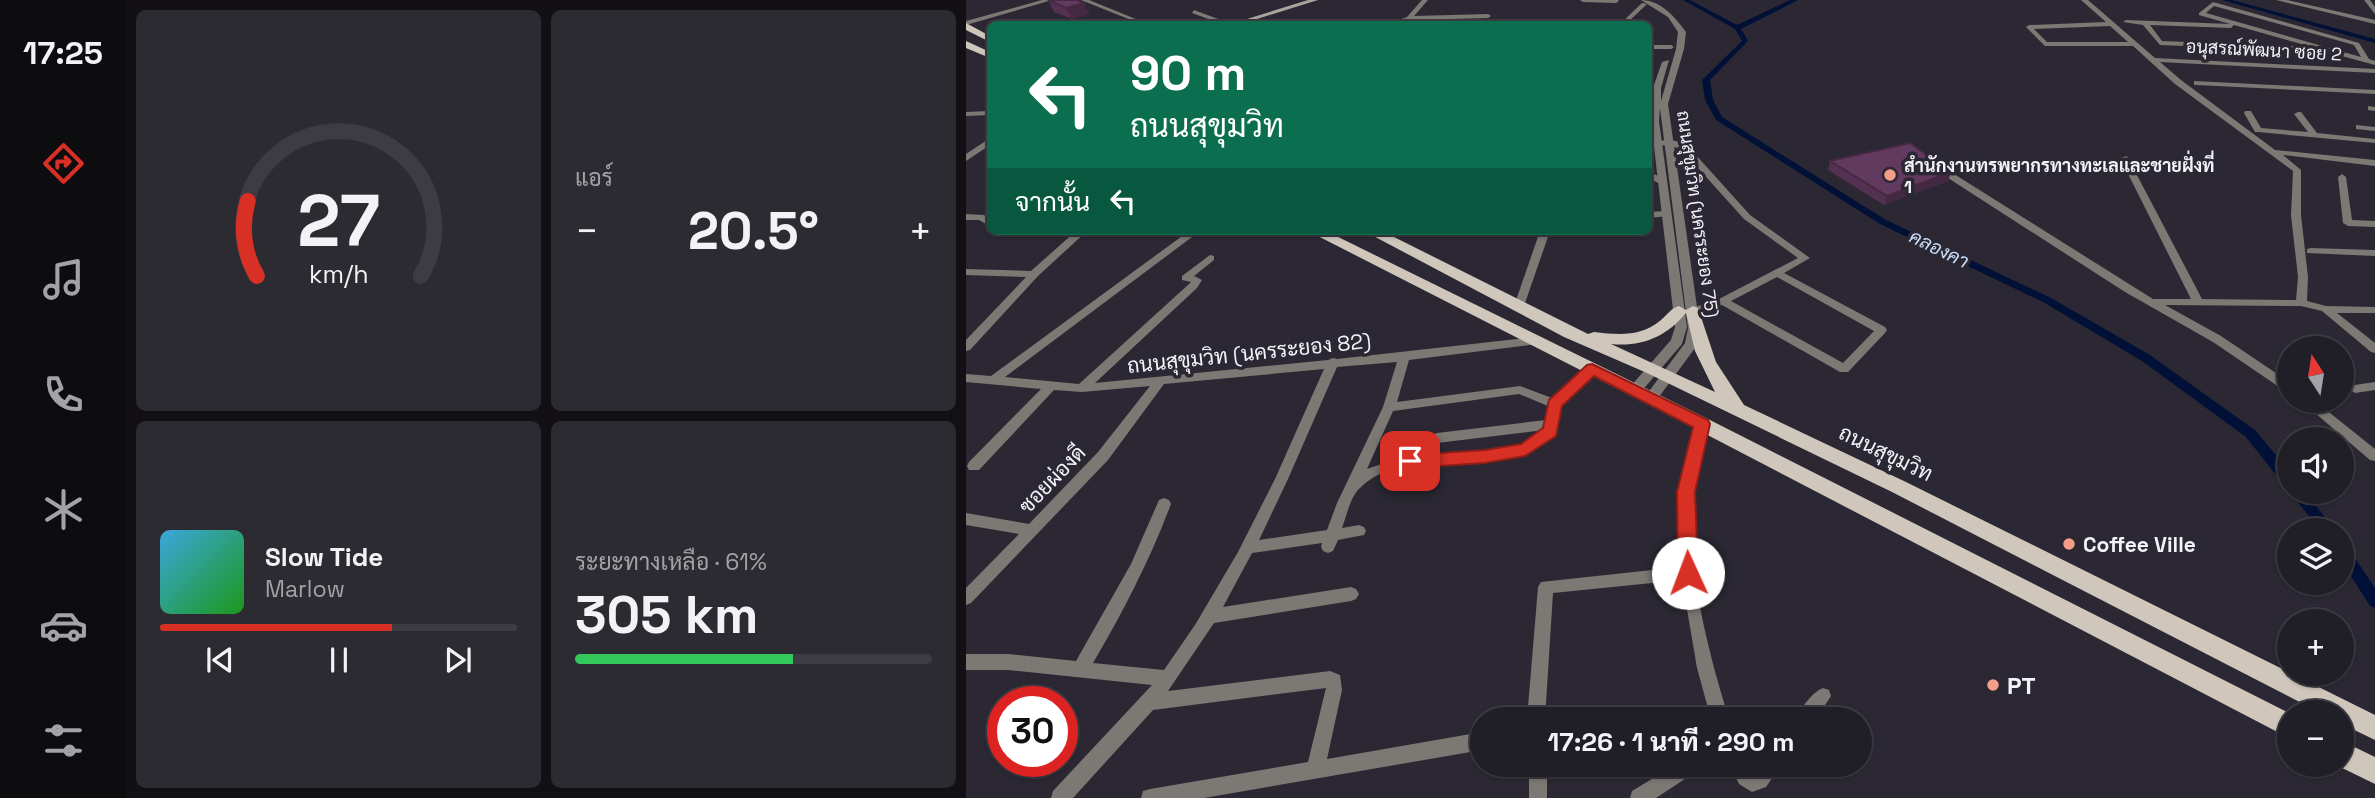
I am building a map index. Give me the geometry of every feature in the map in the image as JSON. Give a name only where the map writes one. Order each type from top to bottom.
[{"type":"main road","points":[[1245,21],[1315,0]]},
{"type":"main road","points":[[966,24],[987,37]]},
{"type":"main road","points":[[969,48],[987,54]]},
{"type":"main road","points":[[1323,235],[1643,394],[2277,720]]},
{"type":"main road","name":"ถนนสุขุมวิท","points":[[1379,235],[1570,333],[1661,373],[1910,492],[2375,728]]},
{"type":"main road","points":[[1570,333],[1620,340],[1644,338],[1667,326],[1686,311],[1698,345],[1724,392],[1741,413]]},
{"type":"main road","points":[[2354,760],[2375,771]]},
{"type":"street","points":[[966,24],[1049,0]]},
{"type":"street","points":[[1083,0],[1137,21]]},
{"type":"street","points":[[1409,18],[1424,0]]},
{"type":"street","points":[[1583,0],[1616,1]]},
{"type":"street","points":[[2084,0],[2151,60],[2298,174],[2296,215],[2303,276],[2301,303]]},
{"type":"street","points":[[2279,0],[2375,22]]},
{"type":"street","points":[[2367,0],[2374,10]]},
{"type":"street","points":[[1625,21],[1642,1],[1670,23],[1674,32],[1668,47],[1652,45]]},
{"type":"street","name":"ถนนสุขุมวิท (นครระยอง 75)","points":[[1642,1],[1671,16],[1682,32],[1657,140],[1686,311]]},
{"type":"street","points":[[2366,60],[2357,44],[2251,14],[2213,4],[2202,14],[2325,50],[2366,60],[2375,62]]},
{"type":"street","points":[[1194,12],[1219,21]]},
{"type":"street","points":[[1400,21],[1409,18],[1488,16]]},
{"type":"street","points":[[2126,22],[2222,27],[2235,24]]},
{"type":"street","points":[[2145,23],[2160,43],[2325,50]]},
{"type":"street","points":[[2109,24],[2029,27],[2045,44],[2133,44]]},
{"type":"street","name":"ถนนสุขุมวิท (นครระยอง 75)","points":[[1643,394],[1690,344],[1694,328],[1686,311],[1666,214],[1657,140],[1654,104],[1668,47]]},
{"type":"street","name":"อนุสรณ์พัฒนา ซอย 2","points":[[2151,60],[2375,71]]},
{"type":"street","points":[[2197,83],[2375,92]]},
{"type":"street","points":[[966,114],[987,113]]},
{"type":"street","points":[[2248,113],[2258,130],[2372,141]]},
{"type":"street","points":[[2298,114],[2315,136]]},
{"type":"street","points":[[2372,141],[2359,127],[2375,129]]},
{"type":"street","points":[[1657,140],[1682,146],[1747,217],[1805,258],[1723,301],[1686,311]]},
{"type":"street","points":[[966,158],[987,144]]},
{"type":"street","points":[[2273,152],[2375,163]]},
{"type":"street","points":[[2124,158],[2198,302]]},
{"type":"street","points":[[1652,175],[1661,181]]},
{"type":"street","points":[[1951,176],[2151,302],[2217,339],[2277,380]]},
{"type":"street","points":[[2342,177],[2348,223],[2375,224]]},
{"type":"street","points":[[1652,215],[1666,214]]},
{"type":"street","points":[[966,217],[982,217],[986,221]]},
{"type":"street","points":[[966,347],[1034,274],[1078,235]]},
{"type":"street","points":[[992,381],[1190,235]]},
{"type":"street","points":[[1520,306],[1544,235]]},
{"type":"street","points":[[2311,251],[2375,253]]},
{"type":"street","points":[[1082,388],[1193,286],[1197,281],[1186,278],[1210,258]]},
{"type":"street","points":[[966,272],[1034,274]]},
{"type":"street","points":[[1723,301],[1844,369],[1881,330],[1777,273]]},
{"type":"street","points":[[2151,302],[2301,303],[2326,309],[2374,311]]},
{"type":"street","points":[[2326,309],[2375,349]]},
{"type":"street","name":"ถนนสุขุมวิท (นครระยอง 82)","points":[[966,378],[1082,388],[1404,357],[1535,341]]},
{"type":"street","points":[[1331,541],[1389,407],[1404,357]]},
{"type":"street","points":[[1060,798],[1167,678],[1207,617],[1247,548],[1281,481],[1333,362]]},
{"type":"street","points":[[1354,484],[1376,471],[1410,461],[1485,456],[1525,449],[1550,431],[1554,404],[1592,369]]},
{"type":"street","name":"ซอยผ่องดี","points":[[966,598],[1103,456],[1159,382]]},
{"type":"street","points":[[2355,389],[2375,386]]},
{"type":"street","points":[[974,466],[1050,387]]},
{"type":"street","points":[[1389,407],[1520,390],[1554,404]]},
{"type":"street","points":[[2322,413],[2375,456]]},
{"type":"street","points":[[1437,438],[1552,424]]},
{"type":"street","points":[[1702,424],[1686,492],[1688,573],[1716,707]]},
{"type":"street","points":[[1080,669],[1125,592],[1151,540],[1164,504]]},
{"type":"street","points":[[966,519],[1032,530]]},
{"type":"street","points":[[1247,548],[1331,541],[1359,531]]},
{"type":"street","points":[[1537,707],[1546,587],[1688,573]]},
{"type":"street","points":[[1207,617],[1351,594]]},
{"type":"street","points":[[966,662],[1008,662],[1167,678]]},
{"type":"street","points":[[1147,702],[1330,679],[1334,681],[1334,690],[1315,770]]},
{"type":"street","points":[[1814,707],[1822,696]]},
{"type":"street","points":[[1150,798],[1470,743]]},
{"type":"street","points":[[1538,777],[1538,798]]},
{"type":"street","points":[[1639,798],[1672,777]]},
{"type":"street","points":[[1745,777],[1752,783],[1763,777]]},
{"type":"building","points":[[1048,0],[1077,0],[1084,3],[1066,8]]},
{"type":"building","name":"สำนักงานทรพยากรทางทะเลและชายฝั่งที่ 1","points":[[1910,143],[1951,172],[1887,196],[1830,161]]},
{"type":"waterway","name":"คลองคา","points":[[1686,0],[1737,28]]},
{"type":"waterway","points":[[1737,28],[1795,0]]},
{"type":"waterway","points":[[2225,0],[2375,41]]},
{"type":"waterway","name":"คลองคา","points":[[1737,28],[1745,41],[1706,80],[1709,100],[1719,118],[1883,222],[2047,300],[2146,358],[2251,434],[2277,466]]},
{"type":"waterway","name":"คลองคา","points":[[2307,504],[2318,518]]},
{"type":"waterway","name":"คลองคา","points":[[2354,569],[2375,601]]},
{"type":"place","name":"สำนักงานทรพยากรทางทะเลและชายฝั่งที่ 1","points":[[1890,175]]},
{"type":"place","name":"Coffee Ville","points":[[2069,544]]},
{"type":"place","name":"PT","points":[[1993,685]]},
{"type":"route","points":[[1410,461],[1485,456],[1525,449],[1550,431],[1554,404],[1592,369],[1702,424],[1685,500],[1688,573]]}]
